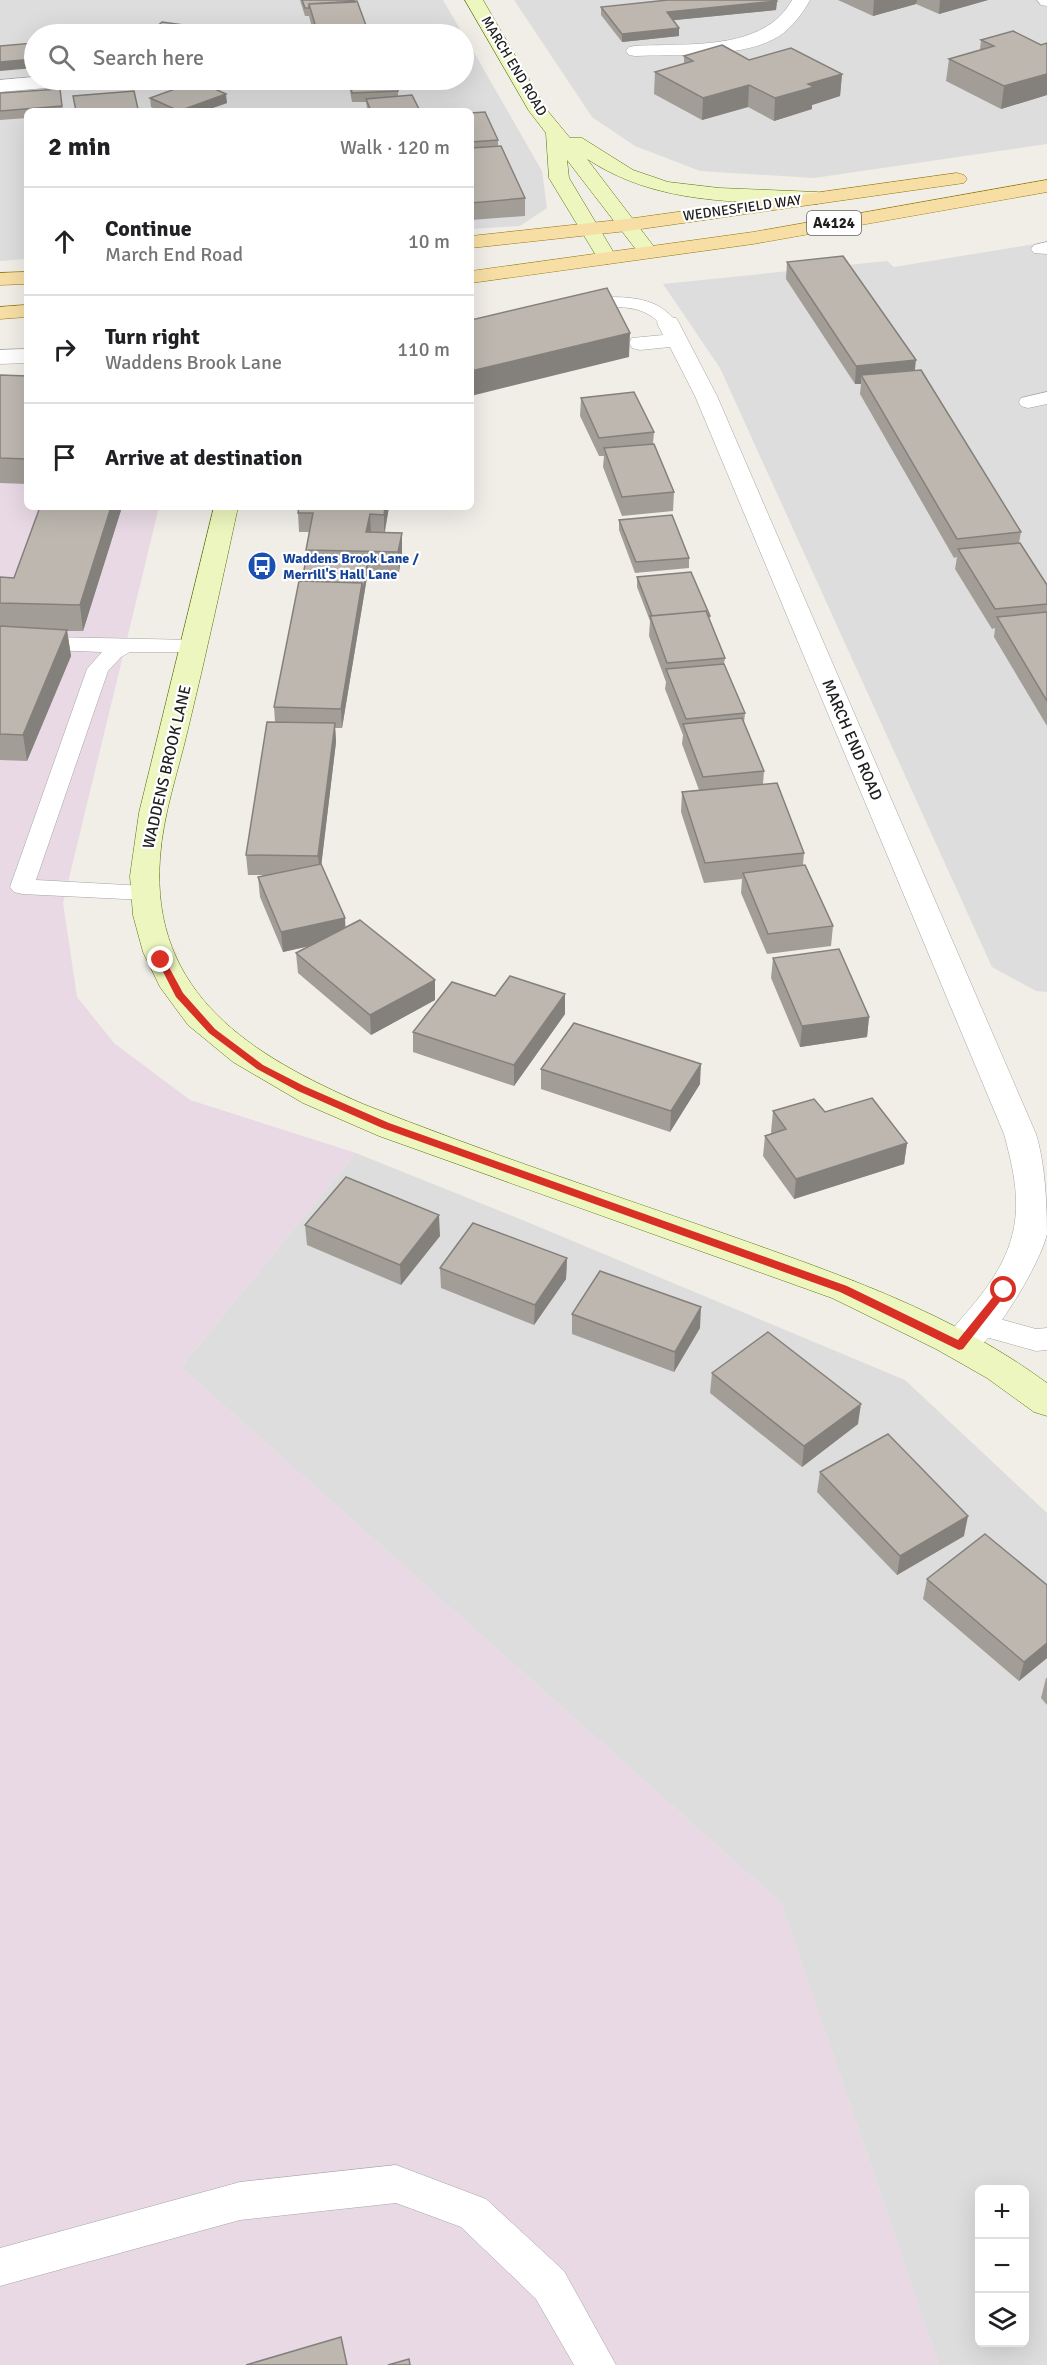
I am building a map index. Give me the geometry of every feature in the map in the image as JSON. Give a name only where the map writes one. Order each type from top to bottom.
[{"type":"main road","name":"WEDNESFIELD WAY","points":[[474,242],[627,225],[970,177]]},
{"type":"main road","name":"A4124","points":[[474,277],[753,237],[1047,186]]},
{"type":"main road","points":[[0,279],[24,278]]},
{"type":"main road","points":[[0,313],[24,311]]},
{"type":"street","name":"MARCH END ROAD","points":[[474,0],[538,111],[648,252]]},
{"type":"street","points":[[635,51],[730,44],[764,37],[792,17],[801,0]]},
{"type":"street","points":[[0,86],[24,84]]},
{"type":"street","name":"MARCH END ROAD","points":[[555,130],[627,175],[664,187],[744,195],[817,198]]},
{"type":"street","points":[[555,130],[559,178],[607,258]]},
{"type":"street","name":"MARCH END ROAD","points":[[673,331],[711,407],[1020,1134],[1031,1175],[1034,1211],[1024,1251],[1004,1290],[969,1335]]},
{"type":"street","points":[[640,343],[673,331]]},
{"type":"street","points":[[0,357],[24,356]]},
{"type":"street","name":"WADDENS BROOK LANE","points":[[225,510],[195,646],[154,809],[145,867],[149,926],[161,960],[179,995],[212,1031],[260,1067],[385,1125],[969,1335],[1047,1402]]},
{"type":"lane","points":[[561,308],[582,304],[619,302],[659,312],[673,331]]},
{"type":"lane","points":[[1028,402],[1047,398]]},
{"type":"lane","points":[[0,642],[195,646]]},
{"type":"lane","points":[[127,646],[113,652],[98,669],[22,887],[145,893]]},
{"type":"lane","points":[[969,1335],[1047,1340]]},
{"type":"lane","points":[[0,2267],[240,2201],[396,2184],[473,2212],[550,2285],[596,2365]]},
{"type":"shaded area","points":[[0,0],[443,0],[457,24],[24,24],[24,90],[474,90],[474,52],[542,171],[547,208],[520,226],[474,229],[474,108],[24,108],[24,259],[0,261]]},
{"type":"shaded area","points":[[514,0],[1047,0],[1047,144],[814,178],[700,171],[635,146],[592,117]]},
{"type":"shaded area","points":[[1047,242],[1047,992],[1036,991],[992,967],[720,368],[663,284],[887,261],[894,267]]},
{"type":"shaded area","points":[[24,375],[24,510],[158,510],[63,903],[77,997],[114,1043],[190,1100],[356,1153],[181,1367],[781,1903],[939,2365],[0,2365],[0,376]]},
{"type":"shaded area","points":[[356,1153],[905,1380],[1047,1513],[1047,2365],[939,2365],[781,1903],[181,1367]]},
{"type":"building","points":[[302,0],[354,0],[355,2],[309,4],[309,8],[305,8]]},
{"type":"building","points":[[668,0],[777,1],[667,12],[679,28],[622,34],[601,7]]},
{"type":"building","points":[[357,1],[366,24],[315,24],[309,4]]},
{"type":"building","points":[[1013,31],[1041,45],[1047,43],[1047,74],[1004,86],[949,59],[994,46],[981,40]]},
{"type":"building","points":[[24,44],[24,60],[0,62],[0,46]]},
{"type":"building","points":[[722,45],[749,60],[791,48],[842,74],[808,84],[814,87],[775,98],[749,85],[703,98],[655,72],[693,61],[684,56]]},
{"type":"building","points":[[60,90],[62,106],[0,111],[0,93]]},
{"type":"building","points":[[172,90],[217,90],[226,94],[187,108],[172,108],[150,98]]},
{"type":"building","points":[[351,90],[398,91],[352,93]]},
{"type":"building","points":[[134,91],[138,108],[75,108],[73,96]]},
{"type":"building","points":[[412,95],[418,108],[370,108],[366,99]]},
{"type":"building","points":[[485,112],[498,140],[474,142],[474,113]]},
{"type":"building","points":[[501,146],[525,198],[474,203],[474,148]]},
{"type":"building","points":[[843,256],[916,360],[856,366],[787,262]]},
{"type":"building","points":[[607,288],[630,333],[474,370],[474,319]]},
{"type":"building","points":[[921,370],[1021,532],[957,539],[861,375]]},
{"type":"building","points":[[0,375],[24,376],[24,459],[0,458]]},
{"type":"building","points":[[634,392],[654,432],[599,438],[581,398]]},
{"type":"building","points":[[654,444],[674,492],[622,497],[604,448]]},
{"type":"building","points":[[39,510],[110,510],[80,605],[0,603],[0,577],[14,578]]},
{"type":"building","points":[[298,510],[385,510],[384,515],[370,514],[366,532],[402,533],[398,552],[306,550],[313,513],[298,513]]},
{"type":"building","points":[[672,515],[689,558],[636,562],[619,520]]},
{"type":"building","points":[[1020,543],[1047,585],[1047,604],[995,609],[958,549]]},
{"type":"building","points":[[306,559],[368,560],[363,591],[362,583],[302,581]]},
{"type":"building","points":[[691,572],[710,616],[706,611],[652,616],[637,577]]},
{"type":"building","points":[[299,581],[362,583],[341,709],[274,707]]},
{"type":"building","points":[[706,611],[725,658],[667,663],[650,616]]},
{"type":"building","points":[[1047,612],[1047,701],[997,617]]},
{"type":"building","points":[[0,626],[67,630],[23,735],[0,734]]},
{"type":"building","points":[[724,664],[745,713],[686,719],[666,669]]},
{"type":"building","points":[[742,718],[764,771],[703,777],[683,724]]},
{"type":"building","points":[[267,722],[335,723],[318,856],[246,855]]},
{"type":"building","points":[[777,783],[804,853],[705,863],[682,792]]},
{"type":"building","points":[[321,864],[345,918],[281,932],[258,877]]},
{"type":"building","points":[[805,865],[833,926],[768,934],[743,873]]},
{"type":"building","points":[[360,920],[435,980],[370,1015],[296,953]]},
{"type":"building","points":[[839,949],[869,1017],[802,1026],[773,958]]},
{"type":"building","points":[[510,976],[565,994],[514,1065],[413,1032],[452,982],[495,996]]},
{"type":"building","points":[[574,1023],[701,1064],[671,1111],[541,1069]]},
{"type":"building","points":[[872,1098],[907,1143],[796,1179],[765,1136],[786,1129],[773,1111],[814,1099],[825,1112]]},
{"type":"building","points":[[346,1177],[439,1215],[400,1265],[305,1225]]},
{"type":"building","points":[[473,1223],[567,1258],[535,1305],[440,1268]]},
{"type":"building","points":[[600,1271],[701,1307],[675,1352],[572,1314]]},
{"type":"building","points":[[768,1332],[861,1404],[804,1446],[712,1373]]},
{"type":"building","points":[[888,1434],[968,1516],[900,1556],[820,1472]]},
{"type":"building","points":[[985,1534],[1047,1585],[1047,1643],[1024,1662],[927,1579]]},
{"type":"building","points":[[341,2337],[347,2365],[246,2365]]},
{"type":"building","points":[[409,2359],[410,2365],[388,2365]]},
{"type":"place","name":"Waddens Brook Lane / Merrill'S Hall Lane","points":[[262,566]]},
{"type":"route","points":[[161,960],[179,995],[212,1031],[260,1067],[385,1125],[844,1289],[959,1346],[1004,1290]]}]
